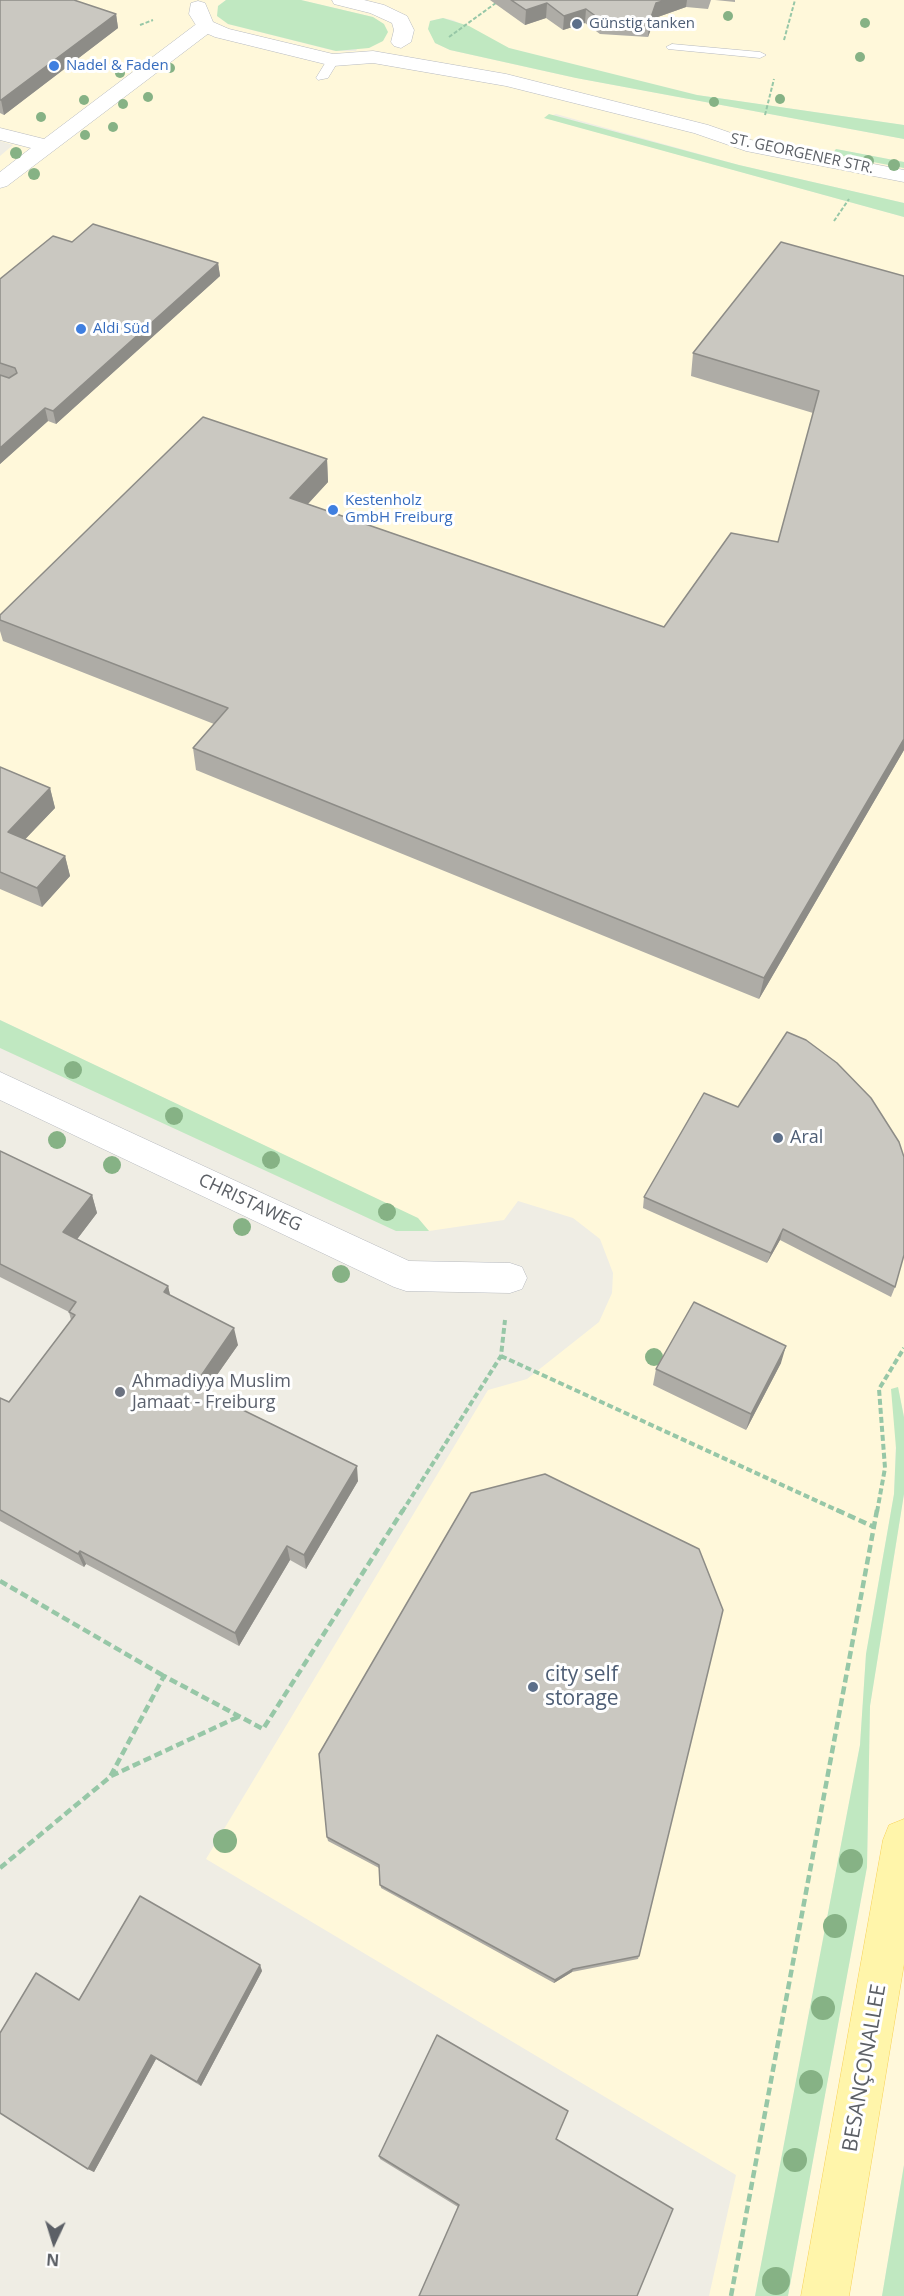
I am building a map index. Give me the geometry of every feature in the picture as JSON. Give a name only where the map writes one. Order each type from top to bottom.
[{"type":"main road","name":"BESANÇONALLEE","points":[[825,2296],[904,1840]]},
{"type":"street","points":[[341,0],[377,9],[400,20],[404,30],[401,42],[373,57]]},
{"type":"street","points":[[0,182],[206,26],[194,2]]},
{"type":"street","name":"ST. GEORGENER STR.","points":[[206,26],[222,33],[333,60],[373,57],[506,80]]},
{"type":"street","name":"ST. GEORGENER STR.","points":[[401,42],[427,54],[506,80],[701,129],[746,145],[904,176]]},
{"type":"street","name":"ST. GEORGENER STR.","points":[[701,129],[759,130],[904,157]]},
{"type":"street","points":[[0,134],[46,146]]},
{"type":"street","name":"CHRISTAWEG","points":[[0,1085],[406,1276],[510,1278]]},
{"type":"lane","points":[[672,47],[760,56]]},
{"type":"lane","points":[[322,78],[333,60]]},
{"type":"path","points":[[427,54],[476,15],[500,0]]},
{"type":"path","points":[[140,25],[159,16]]},
{"type":"path","points":[[0,1581],[165,1676],[263,1729],[501,1356],[510,1278]]},
{"type":"path","points":[[731,2296],[885,1468],[879,1389],[904,1348]]},
{"type":"path","points":[[501,1356],[874,1527]]},
{"type":"path","points":[[110,1777],[165,1676]]},
{"type":"path","points":[[0,1868],[110,1777],[240,1716]]},
{"type":"shaded area","points":[[0,0],[226,0],[218,6],[228,24],[335,51],[356,51],[373,17],[301,0],[904,0],[904,125],[697,95],[509,48],[453,20],[443,18],[430,21],[435,43],[450,50],[576,78],[904,139],[904,162],[836,149],[833,154],[904,168],[904,203],[739,165],[556,114],[545,118],[904,217],[904,1417],[898,1387],[894,1494],[866,1654],[860,1745],[755,2296],[709,2296],[736,2175],[206,1859],[488,1390],[527,1379],[599,1322],[612,1293],[613,1273],[600,1239],[573,1218],[518,1201],[504,1220],[429,1231],[417,1218],[0,1020],[0,156],[13,145],[0,141]]},
{"type":"shaded area","points":[[904,1494],[904,2165],[882,2296],[788,2296],[867,1867],[870,1706]]},
{"type":"green space","points":[[226,0],[301,0],[373,17],[384,24],[388,32],[383,41],[369,48],[336,51],[228,24],[217,16],[218,6]]},
{"type":"green space","points":[[443,18],[469,26],[509,48],[697,95],[904,125],[904,139],[576,78],[450,50],[435,43],[428,29],[430,21]]},
{"type":"green space","points":[[549,114],[739,165],[904,203],[904,217],[544,118]]},
{"type":"green space","points":[[836,149],[904,162],[904,168],[832,154]]},
{"type":"green space","points":[[0,1020],[418,1218],[429,1231],[396,1231],[0,1048]]},
{"type":"green space","points":[[898,1387],[904,1417],[904,1494],[870,1706],[867,1867],[788,2296],[755,2296],[860,1745],[866,1654],[894,1494],[896,1448],[891,1389]]},
{"type":"green space","points":[[904,2165],[904,2296],[882,2296]]},
{"type":"building","points":[[0,0],[74,0],[116,14],[0,100]]},
{"type":"building","points":[[511,0],[666,0],[656,3],[649,23],[601,20],[586,9],[564,16],[547,3],[526,10]]},
{"type":"building","name":"Aldi Süd","points":[[93,224],[218,263],[53,411],[45,408],[0,448],[0,375],[9,378],[17,373],[15,368],[0,363],[0,279],[53,236],[72,242]]},
{"type":"building","points":[[781,242],[904,276],[904,739],[764,978],[193,748],[228,708],[0,620],[0,615],[203,417],[327,459],[290,498],[664,627],[731,533],[778,542],[819,391],[693,353]]},
{"type":"building","points":[[0,767],[50,788],[8,832],[65,856],[37,888],[0,872]]},
{"type":"building","points":[[787,1032],[806,1040],[837,1063],[871,1098],[899,1142],[904,1157],[904,1255],[895,1287],[783,1229],[771,1253],[644,1197],[704,1093],[738,1107]]},
{"type":"building","points":[[0,1151],[92,1195],[63,1232],[168,1286],[164,1292],[234,1328],[194,1386],[357,1466],[304,1555],[287,1546],[235,1633],[80,1551],[78,1554],[0,1510],[0,1398],[9,1402],[75,1315],[69,1312],[76,1302],[0,1264]]},
{"type":"building","points":[[694,1302],[786,1346],[751,1414],[656,1369]]},
{"type":"building","name":"city self storage","points":[[545,1474],[699,1549],[723,1610],[639,1956],[573,1969],[555,1980],[380,1885],[379,1865],[327,1837],[319,1754],[471,1493]]},
{"type":"building","points":[[140,1896],[260,1965],[197,2082],[151,2055],[88,2169],[0,2113],[0,2033],[36,1973],[79,2000]]},
{"type":"building","points":[[437,2035],[568,2111],[556,2139],[673,2209],[637,2296],[419,2296],[459,2205],[379,2156]]},
{"type":"place","name":"Günstig tanken","points":[[577,24]]},
{"type":"place","name":"Nadel & Faden","points":[[54,66]]},
{"type":"place","name":"Aldi Süd","points":[[81,329]]},
{"type":"place","name":"Kestenholz GmbH Freiburg","points":[[333,510]]},
{"type":"place","name":"Aral","points":[[778,1138]]},
{"type":"place","name":"Ahmadiyya Muslim Jamaat - Freiburg","points":[[120,1392]]},
{"type":"place","name":"city self storage","points":[[533,1687]]}]
